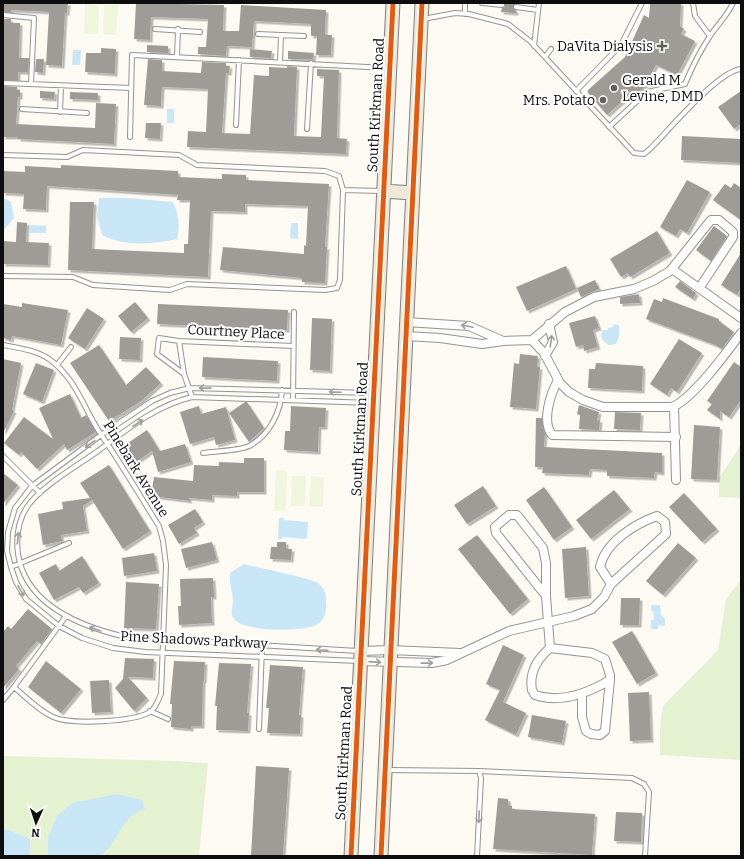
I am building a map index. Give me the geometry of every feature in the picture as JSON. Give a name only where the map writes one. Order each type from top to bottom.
[{"type":"main road","name":"South Kirkman Road","points":[[351,856],[393,3]]},
{"type":"main road","points":[[381,856],[422,3]]},
{"type":"main road","points":[[383,192],[413,193]]},
{"type":"street","points":[[406,336],[457,340],[482,344],[503,341],[532,340],[549,324],[565,312],[594,297],[634,289],[654,281],[672,269],[711,220],[719,220],[733,232],[733,237],[700,287]]},
{"type":"street","points":[[672,269],[700,287],[741,318]]},
{"type":"street","points":[[406,322],[469,326],[503,341]]},
{"type":"street","points":[[545,356],[553,342],[549,324]]},
{"type":"street","points":[[532,340],[545,356],[558,380],[569,392],[583,400],[603,407],[674,406],[680,404],[688,396],[741,333]]},
{"type":"street","points":[[558,380],[549,400],[549,428],[552,435],[676,437]]},
{"type":"street","points":[[674,406],[676,480]]},
{"type":"street","points":[[546,596],[496,533],[495,527],[509,515],[517,515],[543,548],[546,563],[546,596],[550,648],[537,662],[532,674],[532,690],[536,695],[541,697],[561,698],[582,695],[610,680]]},
{"type":"street","name":"Pine Shadows Parkway","points":[[361,656],[390,663],[432,663],[447,660],[509,631],[526,626],[548,623],[574,616],[592,609],[604,597],[612,584],[666,534],[666,522],[657,516],[641,522],[609,547],[600,567],[612,584]]},
{"type":"street","points":[[550,648],[592,653],[605,659],[610,680],[605,731],[600,735],[591,734],[586,731],[582,717],[582,695]]},
{"type":"street","name":"Pine Shadows Parkway","points":[[361,656],[390,650],[461,653]]},
{"type":"lane","points":[[465,3],[465,14]]},
{"type":"lane","points":[[482,3],[502,5]]},
{"type":"lane","points":[[534,46],[539,3]]},
{"type":"lane","points":[[576,91],[621,45],[638,14],[642,3]]},
{"type":"lane","points":[[693,3],[695,16],[710,36]]},
{"type":"lane","points":[[609,127],[647,92],[685,84],[694,62],[710,36],[727,16],[733,3]]},
{"type":"lane","points":[[516,7],[538,10]]},
{"type":"lane","points":[[421,19],[455,13],[482,16],[508,24],[534,46],[634,153],[644,154],[718,80],[735,70],[741,69]]},
{"type":"lane","points":[[3,15],[34,18],[31,84]]},
{"type":"lane","points":[[154,29],[178,29],[200,32]]},
{"type":"lane","points":[[177,57],[178,29]]},
{"type":"lane","points":[[258,34],[304,36]]},
{"type":"lane","points":[[280,62],[281,35]]},
{"type":"lane","points":[[545,58],[551,49]]},
{"type":"lane","points":[[130,137],[132,55],[390,68]]},
{"type":"lane","points":[[236,125],[239,60]]},
{"type":"lane","points":[[307,129],[311,63]]},
{"type":"lane","points":[[3,84],[132,88]]},
{"type":"lane","points":[[60,112],[62,86]]},
{"type":"lane","points":[[22,109],[88,113]]},
{"type":"lane","points":[[3,155],[67,157],[83,150],[179,155],[197,165],[325,171],[339,176],[343,190],[340,280],[337,288],[325,290],[187,284],[170,290],[94,285],[73,277],[3,276]]},
{"type":"lane","points":[[343,190],[383,192]]},
{"type":"lane","points":[[293,400],[294,312]]},
{"type":"lane","name":"Courtney Place","points":[[184,374],[157,354],[159,338],[179,341],[293,346]]},
{"type":"lane","points":[[179,341],[184,374],[192,397]]},
{"type":"lane","name":"Pinebark Avenue","points":[[3,346],[29,350],[48,358],[57,365],[80,395],[101,436],[108,444],[159,526],[164,541],[166,565],[164,639],[161,694],[157,703],[150,711]]},
{"type":"lane","points":[[57,365],[71,347]]},
{"type":"lane","name":"Pine Shadows Parkway","points":[[361,656],[262,657],[163,653],[113,648],[82,638],[59,626],[26,599],[16,582],[11,567],[8,551],[8,532],[16,508],[32,486],[152,401],[170,393],[190,388],[293,390],[374,398]]},
{"type":"lane","points":[[203,453],[248,447],[261,437],[272,426],[282,400],[282,390]]},
{"type":"lane","name":"Pine Shadows Parkway","points":[[361,656],[126,637],[97,630],[66,616],[42,599],[27,581],[20,564],[17,544],[20,522],[27,507],[40,493],[108,444],[160,409],[176,401],[192,397],[282,400],[374,398]]},
{"type":"lane","points":[[3,456],[40,493]]},
{"type":"lane","points":[[11,567],[69,543]]},
{"type":"lane","points":[[3,700],[66,616]]},
{"type":"lane","points":[[259,729],[262,647]]},
{"type":"lane","points":[[14,687],[39,709],[54,718],[73,721],[121,720],[150,711],[168,719]]},
{"type":"lane","points":[[385,770],[479,771],[632,778],[644,784],[649,792],[645,856]]},
{"type":"lane","points":[[477,856],[481,778],[479,771]]},
{"type":"green space","points":[[85,4],[99,5],[98,34],[84,34]]},
{"type":"green space","points":[[104,5],[118,5],[116,35],[103,34]]},
{"type":"green space","points":[[741,445],[741,498],[719,497],[719,478]]},
{"type":"green space","points":[[276,470],[287,471],[286,511],[274,511]]},
{"type":"green space","points":[[292,476],[306,476],[305,506],[291,506]]},
{"type":"green space","points":[[311,476],[324,477],[323,507],[309,506]]},
{"type":"green space","points":[[741,580],[741,760],[660,755],[660,727],[663,706],[718,650],[726,599]]},
{"type":"green space","points":[[3,756],[208,763],[199,856],[3,856]]},
{"type":"water","points":[[73,50],[81,50],[80,65],[72,65]]},
{"type":"water","points":[[167,109],[174,109],[174,123],[167,123]]},
{"type":"water","points":[[3,198],[11,202],[14,218],[3,231]]},
{"type":"water","points":[[99,198],[128,198],[173,202],[177,211],[178,220],[177,239],[149,243],[129,243],[111,239],[102,235],[97,215]]},
{"type":"water","points":[[291,223],[298,223],[298,239],[290,238]]},
{"type":"water","points":[[30,225],[46,226],[46,233],[30,233]]},
{"type":"water","points":[[614,324],[619,325],[619,336],[616,344],[609,345],[602,340],[601,334],[603,330],[608,330],[608,328],[613,327]]},
{"type":"water","points":[[279,518],[284,518],[284,520],[308,522],[307,539],[283,537],[282,539],[278,539]]},
{"type":"water","points":[[244,564],[296,576],[318,583],[324,590],[326,596],[326,611],[322,620],[318,624],[311,627],[276,630],[251,627],[241,624],[235,620],[232,615],[233,600],[230,573]]},
{"type":"water","points":[[651,605],[660,605],[661,615],[665,619],[665,626],[659,625],[658,629],[651,629],[651,620],[654,620]]},
{"type":"water","points":[[117,794],[142,800],[145,809],[130,817],[106,851],[100,856],[48,856],[48,837],[57,816],[72,803]]},
{"type":"water","points":[[3,829],[30,839],[30,856],[3,856]]},
{"type":"building","points":[[3,3],[68,3],[67,13],[65,13],[62,66],[46,65],[49,12],[11,10],[11,12],[5,12],[3,11]]},
{"type":"building","points":[[136,3],[224,5],[223,31],[239,31],[241,5],[326,10],[325,35],[332,35],[331,55],[316,55],[317,36],[311,36],[311,24],[254,21],[252,47],[227,46],[226,56],[198,54],[198,47],[206,47],[208,19],[151,17],[150,40],[134,39]]},
{"type":"building","points":[[505,3],[517,3],[513,7],[516,13],[501,12],[502,8],[505,7]]},
{"type":"building","points":[[650,3],[681,3],[680,26],[684,29],[681,34],[695,41],[677,75],[656,65],[650,76],[644,81],[647,84],[638,93],[635,90],[607,115],[588,93],[588,90],[625,57],[644,15],[649,18]]},
{"type":"building","points":[[4,19],[11,19],[11,23],[20,23],[19,58],[29,58],[28,72],[18,72],[18,80],[3,80]]},
{"type":"building","points":[[147,45],[168,46],[168,53],[147,52]]},
{"type":"building","points":[[101,48],[116,49],[115,74],[85,72],[86,53],[101,53]]},
{"type":"building","points":[[250,49],[272,51],[271,58],[250,57]]},
{"type":"building","points":[[288,51],[314,53],[313,59],[288,59]]},
{"type":"building","points":[[36,59],[44,59],[43,73],[35,72]]},
{"type":"building","points":[[148,59],[162,60],[162,71],[201,73],[202,62],[226,63],[226,66],[230,66],[229,73],[226,73],[222,133],[250,134],[254,75],[269,76],[269,67],[287,68],[287,66],[297,67],[294,136],[321,137],[324,76],[317,76],[317,69],[339,70],[337,138],[347,139],[346,154],[187,147],[188,131],[206,132],[208,89],[162,87],[161,106],[144,105]]},
{"type":"building","points":[[3,86],[17,87],[17,90],[20,90],[16,124],[95,128],[96,103],[116,104],[114,144],[3,137]]},
{"type":"building","points":[[40,91],[55,92],[54,99],[40,98]]},
{"type":"building","points":[[741,91],[741,124],[734,129],[718,107]]},
{"type":"building","points":[[70,92],[98,93],[98,100],[70,99]]},
{"type":"building","points":[[146,123],[161,123],[160,139],[145,138]]},
{"type":"building","points":[[682,136],[741,139],[741,163],[681,160]]},
{"type":"building","points":[[61,165],[178,171],[178,177],[222,179],[222,174],[246,175],[246,180],[329,184],[325,247],[327,247],[325,283],[302,282],[302,278],[220,270],[223,247],[304,254],[304,245],[306,246],[308,206],[245,204],[245,212],[211,211],[208,277],[68,270],[70,202],[94,202],[92,249],[184,253],[184,244],[188,244],[190,200],[177,200],[178,195],[47,186],[46,210],[23,209],[24,194],[3,193],[3,171],[25,172],[25,166],[61,168]]},
{"type":"building","points":[[687,180],[710,192],[687,233],[680,229],[676,236],[660,227]]},
{"type":"building","points":[[734,183],[741,188],[741,220],[713,200],[725,184],[731,188]]},
{"type":"building","points":[[17,222],[27,223],[26,242],[49,243],[48,265],[3,264],[3,241],[16,242]]},
{"type":"building","points":[[714,226],[727,236],[711,261],[696,250]]},
{"type":"building","points":[[657,231],[670,253],[630,277],[628,273],[621,277],[610,259]]},
{"type":"building","points":[[741,253],[741,288],[737,295],[721,285]]},
{"type":"building","points":[[566,266],[576,289],[527,311],[516,287]]},
{"type":"building","points":[[595,280],[599,289],[581,297],[577,288]]},
{"type":"building","points":[[680,281],[696,293],[693,299],[675,287]]},
{"type":"building","points":[[639,294],[640,303],[620,304],[620,297]]},
{"type":"building","points":[[663,298],[719,319],[719,321],[734,332],[722,349],[646,319],[654,299],[662,302]]},
{"type":"building","points":[[135,302],[148,318],[131,332],[118,316]]},
{"type":"building","points":[[22,303],[68,310],[61,345],[12,336],[11,340],[3,338],[3,304],[22,307]]},
{"type":"building","points":[[158,304],[288,310],[287,330],[157,324]]},
{"type":"building","points":[[87,308],[104,319],[85,349],[68,338]]},
{"type":"building","points":[[595,316],[599,328],[593,330],[598,347],[584,351],[583,345],[576,347],[569,323]]},
{"type":"building","points":[[312,318],[332,319],[330,371],[310,370]]},
{"type":"building","points":[[120,337],[141,338],[140,360],[119,359]]},
{"type":"building","points":[[679,339],[702,353],[677,392],[671,388],[667,395],[650,384]]},
{"type":"building","points":[[99,345],[126,385],[146,367],[161,383],[141,401],[109,421],[70,363]]},
{"type":"building","points":[[520,354],[538,356],[537,367],[540,367],[536,409],[510,407],[514,363],[519,364]]},
{"type":"building","points":[[203,357],[278,361],[277,381],[202,377]]},
{"type":"building","points":[[3,359],[21,363],[12,410],[14,411],[3,433]]},
{"type":"building","points":[[734,362],[741,367],[741,400],[729,417],[720,411],[720,419],[707,410],[712,404],[707,401]]},
{"type":"building","points":[[36,363],[54,370],[42,402],[23,394]]},
{"type":"building","points":[[596,363],[643,366],[642,391],[588,388],[589,369],[595,369]]},
{"type":"building","points":[[70,394],[81,418],[86,415],[96,432],[67,450],[64,444],[37,469],[21,452],[19,455],[4,443],[24,417],[53,439],[39,408]]},
{"type":"building","points":[[247,402],[264,428],[249,442],[229,413]]},
{"type":"building","points":[[579,405],[599,412],[597,420],[600,420],[599,430],[579,429],[580,415],[577,414]]},
{"type":"building","points":[[199,406],[201,414],[226,407],[235,440],[216,445],[214,437],[190,444],[180,412]]},
{"type":"building","points":[[291,406],[326,408],[325,427],[319,427],[318,452],[284,450],[285,431],[290,431]]},
{"type":"building","points":[[615,412],[641,413],[640,430],[614,429]]},
{"type":"building","points":[[536,418],[542,418],[545,433],[544,447],[662,453],[662,473],[655,472],[654,478],[607,476],[607,470],[590,469],[589,475],[542,473],[543,467],[535,467]]},
{"type":"building","points":[[694,425],[720,427],[717,480],[691,479]]},
{"type":"building","points":[[147,430],[160,451],[185,444],[191,462],[158,472],[152,451],[130,466],[119,449]]},
{"type":"building","points":[[244,458],[264,458],[264,492],[237,492],[237,496],[212,495],[212,500],[189,498],[190,501],[151,496],[154,477],[193,481],[194,465],[219,466],[219,462],[244,463]]},
{"type":"building","points":[[109,465],[150,531],[123,549],[92,500],[83,506],[87,531],[61,535],[62,541],[43,545],[38,514],[63,509],[62,502],[90,498],[80,483]]},
{"type":"building","points":[[3,473],[18,485],[3,504]]},
{"type":"building","points":[[483,486],[496,506],[467,524],[454,505]]},
{"type":"building","points":[[544,487],[572,527],[554,540],[526,500]]},
{"type":"building","points":[[614,490],[630,509],[591,539],[576,520]]},
{"type":"building","points":[[684,493],[717,529],[702,542],[669,507]]},
{"type":"building","points":[[195,509],[203,522],[194,528],[197,533],[179,544],[168,525]]},
{"type":"building","points":[[477,535],[528,599],[510,614],[458,549]]},
{"type":"building","points":[[212,542],[217,560],[186,568],[181,549]]},
{"type":"building","points":[[277,542],[286,542],[286,549],[292,549],[291,560],[270,559],[271,547],[277,547]]},
{"type":"building","points":[[678,543],[696,558],[663,595],[646,581]]},
{"type":"building","points":[[586,547],[589,596],[565,598],[562,549]]},
{"type":"building","points":[[154,553],[157,571],[124,576],[122,558]]},
{"type":"building","points":[[82,556],[99,583],[83,593],[79,587],[54,600],[39,573],[56,564],[59,571]]},
{"type":"building","points":[[213,578],[214,597],[211,597],[212,623],[179,625],[178,606],[181,606],[180,579]]},
{"type":"building","points":[[126,582],[159,584],[156,629],[124,628]]},
{"type":"building","points":[[621,598],[640,598],[639,625],[620,625]]},
{"type":"building","points":[[28,609],[52,629],[41,644],[37,641],[16,666],[19,669],[3,688],[3,632],[8,626],[11,629]]},
{"type":"building","points":[[632,631],[656,673],[637,684],[612,642]]},
{"type":"building","points":[[503,645],[524,655],[503,702],[526,713],[516,735],[485,720],[500,690],[486,684]]},
{"type":"building","points":[[125,658],[154,659],[153,678],[128,677],[147,698],[134,711],[115,688],[123,679]]},
{"type":"building","points":[[46,661],[81,689],[61,713],[28,687]]},
{"type":"building","points":[[174,661],[205,662],[202,726],[191,726],[191,729],[171,727],[172,704],[170,704]]},
{"type":"building","points":[[219,663],[251,664],[247,713],[249,713],[248,731],[216,730],[217,706],[215,706]]},
{"type":"building","points":[[270,665],[303,667],[299,715],[301,715],[300,734],[267,733],[269,708],[266,708]]},
{"type":"building","points":[[109,680],[111,712],[92,713],[90,681]]},
{"type":"building","points":[[649,692],[651,740],[630,741],[628,693]]},
{"type":"building","points":[[532,715],[566,721],[562,743],[528,737]]},
{"type":"building","points":[[256,766],[289,768],[283,856],[251,856]]},
{"type":"building","points":[[498,798],[508,799],[509,806],[512,806],[512,809],[595,814],[592,855],[493,849]]},
{"type":"building","points":[[616,812],[642,813],[641,842],[614,841]]},
{"type":"cycle path","points":[[351,856],[393,3]]},
{"type":"cycle path","points":[[381,856],[422,3]]},
{"type":"place","name":"DaVita Dialysis","points":[[662,46]]},
{"type":"place","name":"Gerald M Levine, DMD","points":[[614,88]]},
{"type":"place","name":"Mrs. Potato","points":[[603,100]]}]
